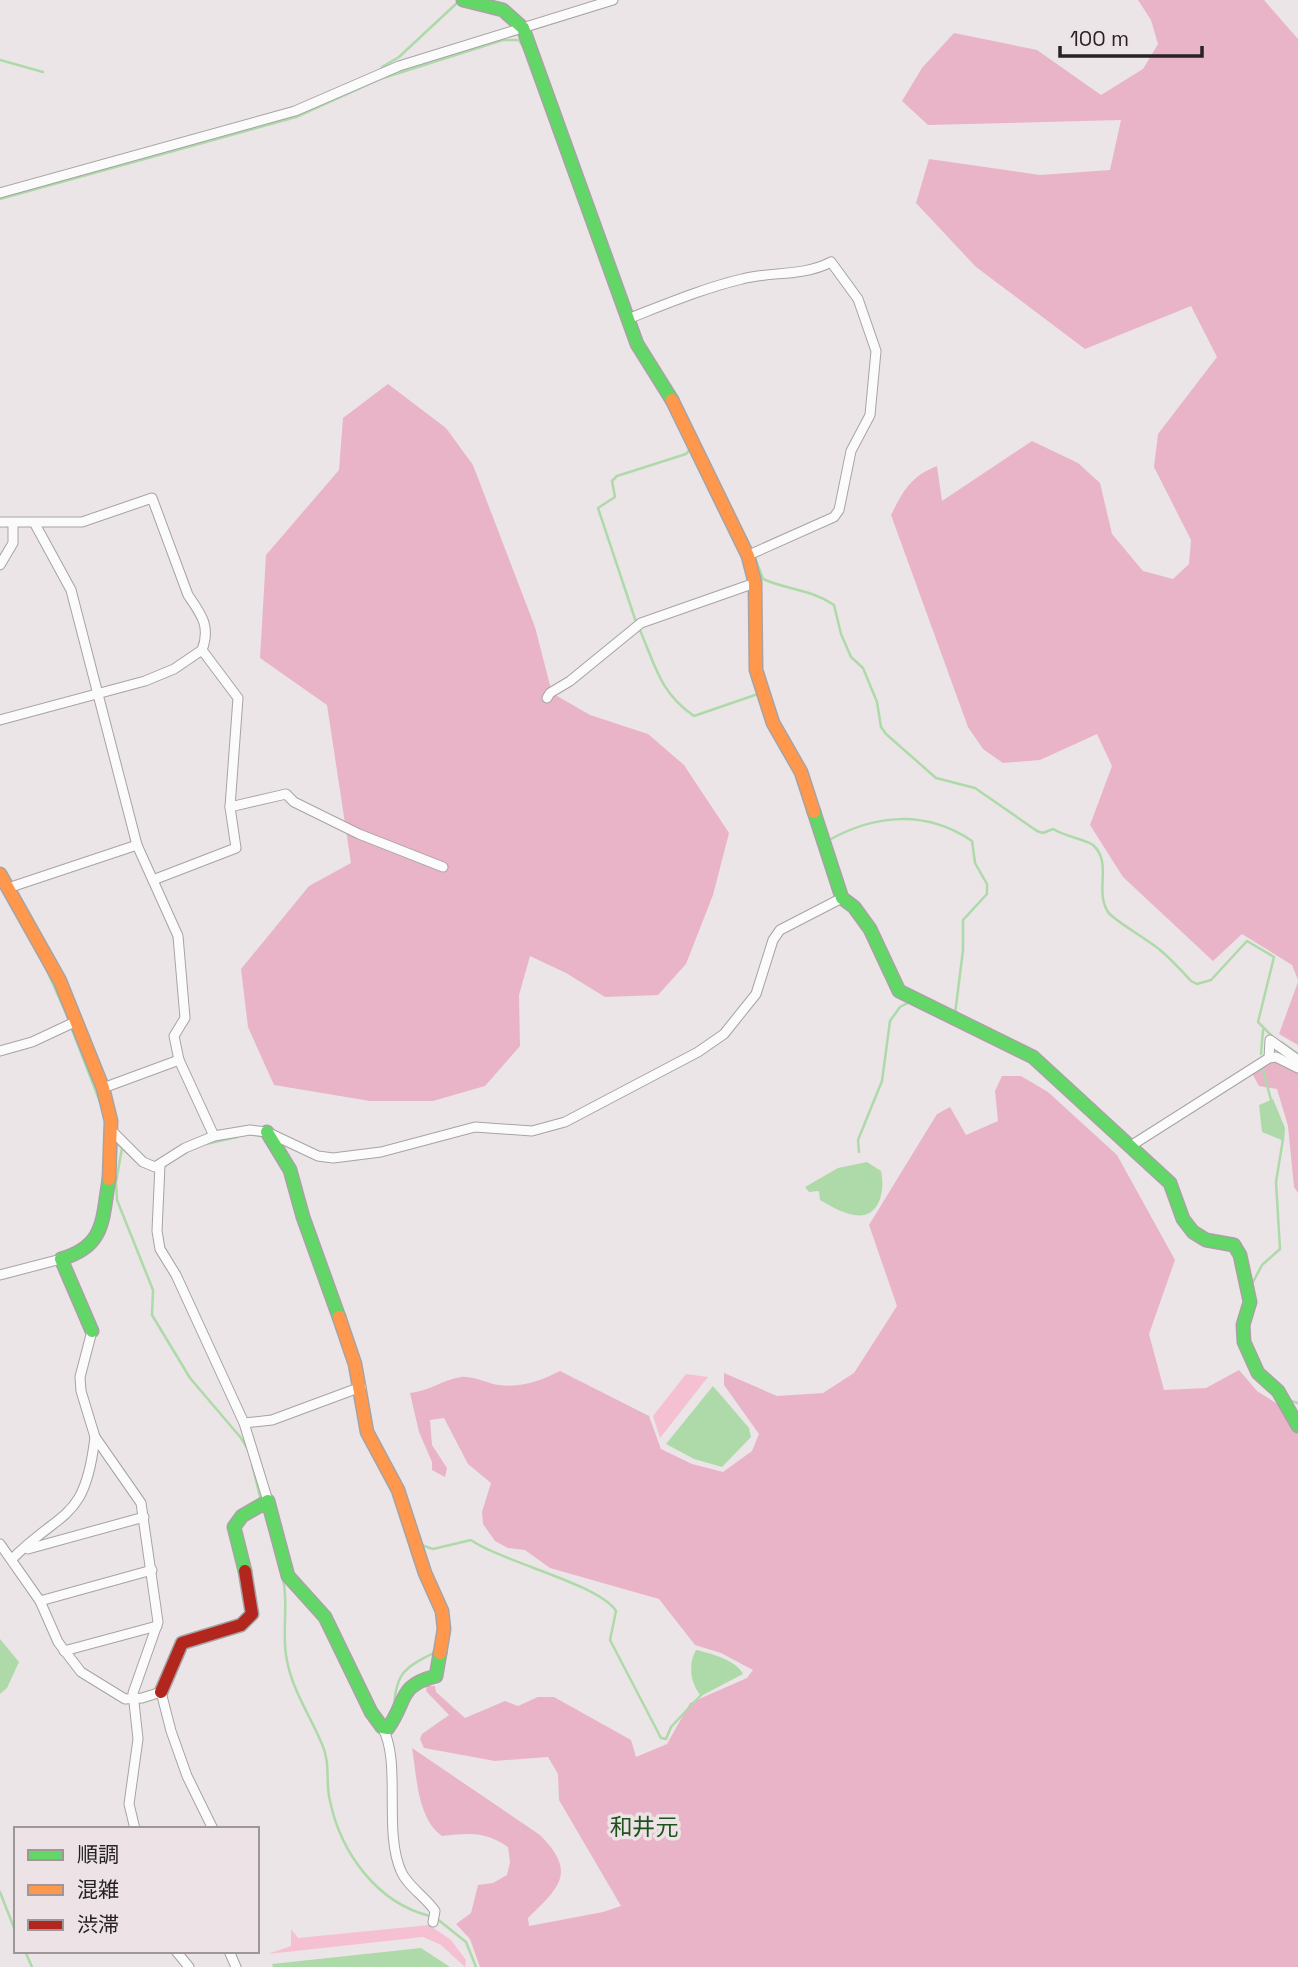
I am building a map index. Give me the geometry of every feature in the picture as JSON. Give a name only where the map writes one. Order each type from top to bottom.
[{"type":"street","points":[[463,0],[503,10],[523,28],[645,360],[684,419],[705,472],[751,554],[755,583],[756,670],[773,723],[801,772],[842,898],[855,906],[874,933],[898,991],[1033,1058],[1177,1192],[1180,1214],[1186,1226],[1201,1237],[1229,1242],[1238,1249],[1250,1301],[1243,1325],[1244,1342],[1258,1373],[1282,1398],[1298,1426]]},
{"type":"street","points":[[0,193],[295,111],[399,66],[613,0]]},
{"type":"street","points":[[630,318],[727,282],[757,276],[799,274],[831,262],[853,290],[876,351],[870,415],[851,451],[839,510],[834,517],[751,554]]},
{"type":"street","points":[[0,522],[93,520],[152,498],[188,595],[204,619],[206,635],[202,650],[174,669],[145,681],[0,720]]},
{"type":"street","points":[[0,565],[13,543],[13,523]]},
{"type":"street","points":[[35,523],[71,590],[100,691],[137,845],[179,941],[185,1018],[174,1036],[179,1060],[214,1136]]},
{"type":"street","points":[[547,698],[638,625],[755,583]]},
{"type":"street","points":[[153,880],[236,848],[230,807],[239,706],[234,692],[202,650]]},
{"type":"street","points":[[230,807],[286,794],[304,807],[359,834],[443,867]]},
{"type":"street","points":[[8,888],[137,845]]},
{"type":"street","points":[[0,874],[41,944],[103,1088],[110,1138],[99,1235],[82,1253],[0,1275]]},
{"type":"street","points":[[110,1138],[145,1164],[155,1167],[185,1148],[214,1136],[250,1130],[267,1132],[318,1156],[333,1158],[381,1152],[475,1127],[532,1132],[565,1122],[698,1052],[724,1034],[748,1008],[756,993],[773,940],[780,930],[842,898]]},
{"type":"street","points":[[0,1051],[32,1042],[73,1023]]},
{"type":"street","points":[[1269,1058],[1270,1040],[1298,1060]]},
{"type":"street","points":[[1129,1147],[1269,1058],[1276,1057],[1298,1068]]},
{"type":"street","points":[[103,1088],[179,1060]]},
{"type":"street","points":[[267,1132],[292,1175],[303,1217],[330,1289],[361,1387],[367,1432],[405,1507],[425,1573],[444,1619],[436,1676],[414,1681],[405,1689],[394,1721],[388,1728],[382,1727]]},
{"type":"street","points":[[160,1166],[157,1231],[160,1249],[176,1275],[244,1423],[264,1503],[288,1576],[325,1617],[371,1712],[382,1727],[388,1743],[396,1852],[401,1873],[433,1907],[434,1918]]},
{"type":"street","points":[[61,1259],[92,1331],[80,1384],[95,1437],[141,1503],[152,1570],[157,1626],[132,1700],[138,1739],[130,1804],[135,1827]]},
{"type":"street","points":[[244,1423],[272,1420],[361,1387]]},
{"type":"street","points":[[12,1559],[73,1510],[81,1499],[95,1437]]},
{"type":"street","points":[[212,1827],[187,1776],[161,1692],[182,1643],[241,1625],[252,1614],[249,1584],[234,1527],[242,1516],[264,1503]]},
{"type":"street","points":[[19,1552],[144,1517]]},
{"type":"street","points":[[0,1544],[40,1601],[75,1668],[99,1686],[132,1700],[161,1692]]},
{"type":"street","points":[[40,1601],[152,1570]]},
{"type":"street","points":[[64,1651],[157,1626]]},
{"type":"street","points":[[178,1953],[189,1967]]},
{"type":"shaded area","points":[[1138,0],[1264,0],[1298,39],[1298,980],[1292,965],[1242,934],[1213,961],[1123,877],[1090,825],[1112,766],[1097,734],[1040,760],[1003,763],[983,749],[968,727],[891,515],[909,485],[928,470],[937,466],[942,501],[1032,441],[1078,463],[1100,483],[1112,534],[1143,571],[1173,579],[1189,564],[1191,540],[1154,467],[1158,434],[1217,357],[1191,306],[1085,349],[976,267],[916,203],[929,159],[1040,175],[1110,170],[1121,120],[928,125],[902,101],[922,68],[954,33],[1037,50],[1101,95],[1143,69],[1158,44],[1151,20]]},
{"type":"shaded area","points":[[388,384],[446,428],[473,465],[535,627],[552,693],[590,715],[648,734],[684,765],[729,833],[713,895],[686,964],[658,995],[605,997],[566,973],[530,956],[519,995],[520,1046],[485,1086],[433,1101],[370,1101],[274,1085],[248,1027],[241,969],[309,886],[351,863],[327,705],[260,658],[266,555],[339,470],[343,418]]},
{"type":"shaded area","points":[[1298,982],[1298,1045],[1279,1034]]},
{"type":"shaded area","points":[[1275,1060],[1298,1072],[1298,1193],[1294,1187],[1288,1126],[1277,1089],[1259,1086],[1252,1073]]},
{"type":"shaded area","points":[[1002,1076],[1021,1076],[1048,1092],[1117,1155],[1175,1260],[1149,1334],[1164,1390],[1206,1388],[1239,1370],[1257,1391],[1298,1417],[1298,1967],[480,1967],[470,1939],[456,1924],[471,1913],[478,1885],[493,1883],[507,1875],[510,1862],[508,1847],[492,1838],[476,1834],[442,1836],[434,1828],[427,1819],[419,1796],[412,1748],[540,1835],[551,1848],[561,1869],[560,1879],[549,1897],[528,1918],[529,1926],[621,1906],[559,1800],[558,1774],[548,1757],[495,1761],[424,1748],[420,1739],[422,1734],[449,1715],[426,1691],[427,1686],[435,1686],[436,1692],[465,1718],[505,1701],[518,1706],[538,1697],[554,1697],[631,1740],[636,1757],[667,1744],[690,1703],[747,1678],[753,1670],[721,1653],[695,1645],[659,1599],[550,1568],[525,1550],[508,1548],[495,1541],[483,1524],[482,1512],[491,1483],[468,1464],[444,1418],[430,1420],[432,1445],[447,1468],[445,1477],[432,1470],[432,1462],[419,1432],[410,1393],[461,1377],[511,1386],[536,1381],[560,1371],[649,1416],[661,1449],[692,1464],[723,1472],[752,1451],[759,1434],[724,1385],[724,1373],[777,1396],[823,1393],[854,1373],[897,1306],[869,1225],[937,1114],[950,1107],[966,1135],[998,1121],[995,1091]]},
{"type":"shaded area","points":[[1273,1099],[1285,1128],[1284,1141],[1262,1132],[1259,1105]]},
{"type":"shaded area","points":[[867,1162],[881,1171],[882,1182],[880,1199],[869,1213],[853,1215],[836,1209],[820,1200],[819,1191],[809,1192],[805,1187],[838,1168]]},
{"type":"shaded area","points":[[686,1374],[708,1377],[660,1438],[653,1416]]},
{"type":"shaded area","points":[[713,1386],[749,1428],[751,1437],[722,1467],[694,1459],[666,1444]]},
{"type":"shaded area","points":[[0,1639],[19,1662],[7,1688],[0,1694]]},
{"type":"shaded area","points":[[696,1650],[729,1661],[743,1674],[701,1696],[691,1673]]},
{"type":"shaded area","points":[[429,1925],[451,1940],[466,1960],[465,1967],[441,1945],[423,1937],[268,1954],[291,1946],[291,1929],[298,1938]]},
{"type":"shaded area","points":[[421,1948],[450,1967],[273,1967],[272,1964]]},
{"type":"waterway","points":[[381,70],[399,57],[458,2]]},
{"type":"waterway","points":[[0,199],[296,117],[380,79],[503,40],[519,40],[524,48]]},
{"type":"waterway","points":[[0,60],[43,72]]},
{"type":"waterway","points":[[640,359],[671,410]]},
{"type":"waterway","points":[[636,622],[598,508],[615,497],[612,481],[617,476],[686,454],[691,448]]},
{"type":"waterway","points":[[716,480],[748,542]]},
{"type":"waterway","points":[[754,555],[763,579],[817,596],[834,605],[841,634],[851,657],[863,668],[877,702],[881,727],[886,734],[936,778],[975,788],[1037,831],[1043,833],[1053,829],[1093,845],[1102,860],[1104,904],[1108,912],[1160,950],[1191,981],[1197,984],[1211,980],[1247,941],[1274,957],[1258,1022],[1272,1036]]},
{"type":"waterway","points":[[639,628],[665,687],[682,707],[694,716],[758,694]]},
{"type":"waterway","points":[[829,840],[865,825],[901,819],[937,824],[972,841],[975,863],[987,884],[987,894],[963,920],[963,950],[955,1014]]},
{"type":"waterway","points":[[45,966],[69,1020]]},
{"type":"waterway","points":[[859,1152],[858,1140],[882,1081],[890,1021],[900,1007],[911,1001]]},
{"type":"waterway","points":[[71,1027],[100,1102]]},
{"type":"waterway","points":[[1261,1054],[1263,1030]]},
{"type":"waterway","points":[[1281,1042],[1298,1054]]},
{"type":"waterway","points":[[1262,1066],[1271,1100]]},
{"type":"waterway","points":[[247,1134],[261,1136]]},
{"type":"waterway","points":[[206,1144],[237,1137]]},
{"type":"waterway","points":[[1252,1284],[1262,1265],[1280,1249],[1276,1182],[1283,1139]]},
{"type":"waterway","points":[[114,1140],[122,1148],[116,1182],[117,1200],[153,1290],[152,1315],[190,1378],[249,1451]]},
{"type":"waterway","points":[[122,1148],[137,1162]]},
{"type":"waterway","points":[[1288,1400],[1298,1403]]},
{"type":"waterway","points":[[252,1464],[261,1501]]},
{"type":"waterway","points":[[263,1508],[273,1542]]},
{"type":"waterway","points":[[421,1545],[433,1549],[471,1540],[504,1557],[571,1582],[606,1601],[616,1611],[610,1640],[661,1738],[666,1739],[671,1727],[702,1694]]},
{"type":"waterway","points":[[282,1575],[288,1667],[325,1751],[330,1801],[343,1839],[352,1857],[378,1888],[394,1900],[430,1916]]},
{"type":"waterway","points":[[394,1707],[397,1685],[404,1672],[436,1652]]},
{"type":"waterway","points":[[0,1892],[14,1928]]},
{"type":"waterway","points":[[436,1918],[466,1942],[476,1967]]},
{"type":"waterway","points":[[26,1953],[32,1967]]},
{"type":"traffic: fast","points":[[463,0],[503,10],[523,28],[637,344],[672,400]]},
{"type":"traffic: fast","points":[[814,812],[842,898],[854,907],[870,929],[899,991],[1033,1057],[1170,1183],[1183,1219],[1193,1232],[1206,1240],[1234,1245],[1240,1255],[1250,1302],[1243,1325],[1244,1342],[1258,1373],[1278,1391],[1298,1426]]},
{"type":"traffic: fast","points":[[267,1132],[290,1170],[303,1217],[339,1317]]},
{"type":"traffic: fast","points":[[92,1331],[61,1259],[86,1247],[94,1239],[103,1218],[109,1179]]},
{"type":"traffic: fast","points":[[245,1571],[234,1527],[242,1516],[268,1501],[288,1576],[325,1617],[371,1712],[382,1727],[388,1728],[409,1689],[436,1676],[440,1653]]},
{"type":"traffic: slow","points":[[672,400],[748,556],[755,583],[756,670],[773,723],[801,772],[814,812]]},
{"type":"traffic: slow","points":[[0,874],[60,981],[103,1088],[111,1121],[109,1179]]},
{"type":"traffic: slow","points":[[339,1317],[355,1364],[367,1432],[398,1490],[425,1573],[442,1611],[444,1629],[440,1653]]},
{"type":"traffic: jam","points":[[161,1692],[182,1643],[241,1625],[252,1614],[245,1571]]},
{"type":"district","name":"和井元","points":[[644,1827]]}]
